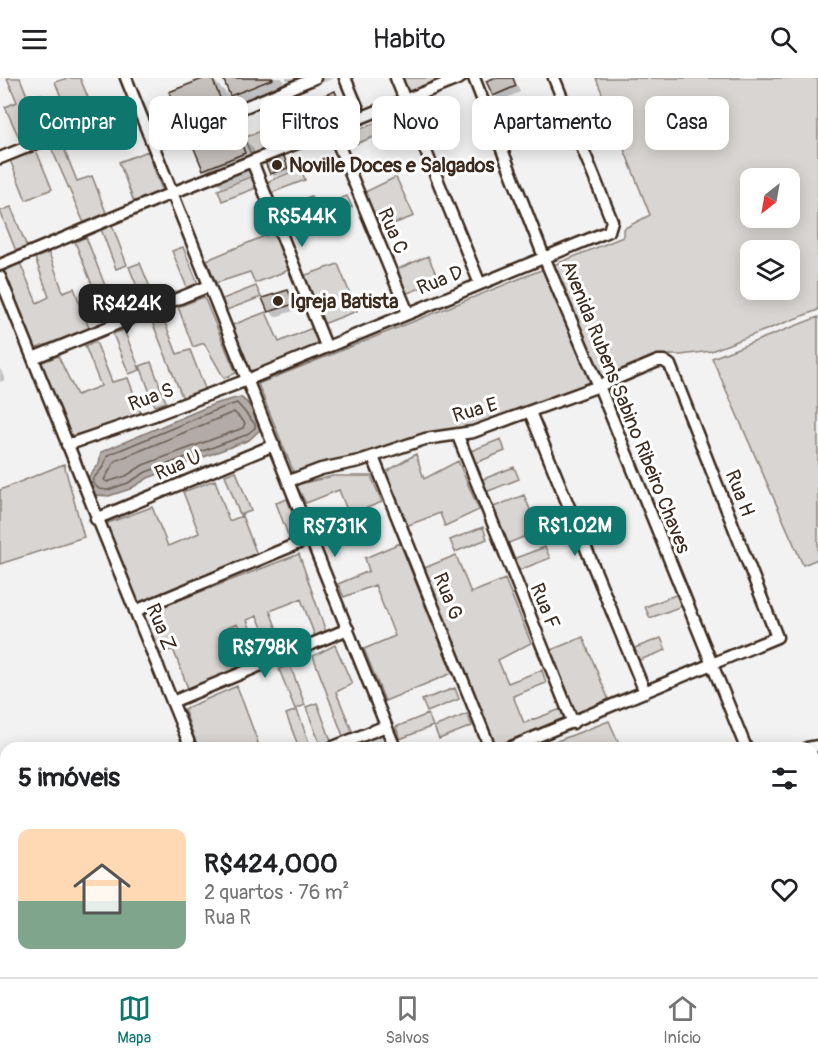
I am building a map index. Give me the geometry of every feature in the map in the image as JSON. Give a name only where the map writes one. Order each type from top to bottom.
[{"type":"street","points":[[126,78],[134,96]]},
{"type":"street","points":[[248,106],[315,78]]},
{"type":"street","points":[[345,78],[353,96]]},
{"type":"street","points":[[396,78],[403,96]]},
{"type":"street","points":[[415,96],[460,78]]},
{"type":"street","name":"Avenida Rubens Sabino Ribeiro Chaves","points":[[474,78],[544,257],[743,742]]},
{"type":"street","name":"Rua D","points":[[247,380],[612,228],[612,221],[554,78]]},
{"type":"street","points":[[137,105],[149,135]]},
{"type":"street","points":[[0,158],[19,150]]},
{"type":"street","points":[[155,150],[393,742]]},
{"type":"street","points":[[0,265],[280,150]]},
{"type":"street","name":"Rua C","points":[[341,150],[408,313]]},
{"type":"street","points":[[425,150],[480,284]]},
{"type":"street","points":[[252,161],[326,346]]},
{"type":"street","name":"Rua Z","points":[[0,277],[189,742]]},
{"type":"street","points":[[33,358],[209,286]]},
{"type":"street","name":"Rua E","points":[[289,481],[321,469],[373,457],[425,439],[458,436],[530,412],[658,361],[667,363]]},
{"type":"street","name":"Rua H","points":[[667,363],[671,367],[777,637],[711,665]]},
{"type":"street","name":"Rua S","points":[[68,445],[247,380]]},
{"type":"street","points":[[530,412],[645,692]]},
{"type":"street","name":"Rua F","points":[[458,436],[573,723]]},
{"type":"street","name":"Rua U","points":[[95,515],[274,445]]},
{"type":"street","name":"Rua G","points":[[373,457],[488,742]]},
{"type":"street","points":[[135,611],[311,538]]},
{"type":"street","points":[[172,702],[348,629]]},
{"type":"street","points":[[524,742],[711,665]]},
{"type":"street","points":[[346,742],[386,726]]},
{"type":"shaded area","points":[[7,78],[20,78],[27,96],[18,96],[18,135],[5,107],[17,102]]},
{"type":"shaded area","points":[[68,78],[80,78],[87,96],[61,96],[55,82]]},
{"type":"shaded area","points":[[401,78],[445,78],[407,93]]},
{"type":"shaded area","points":[[596,78],[818,78],[818,310],[711,351],[662,355],[467,432],[296,478],[258,384],[623,237],[623,229],[650,215],[624,150],[633,150],[633,96],[603,96]]},
{"type":"shaded area","points":[[372,124],[372,138],[360,142],[360,129]]},
{"type":"shaded area","points":[[260,131],[260,150],[263,150],[251,155],[248,148],[248,136]]},
{"type":"shaded area","points":[[36,150],[52,189],[26,200],[10,160]]},
{"type":"shaded area","points":[[52,150],[65,150],[77,181],[92,176],[107,215],[84,223]]},
{"type":"shaded area","points":[[148,151],[163,193],[134,202],[119,162]]},
{"type":"shaded area","points":[[301,168],[305,180],[271,193],[267,182]]},
{"type":"shaded area","points":[[252,176],[256,188],[222,201],[218,190]]},
{"type":"shaded area","points":[[396,177],[414,216],[380,229],[365,192]]},
{"type":"shaded area","points":[[311,196],[316,208],[347,196],[352,207],[287,231],[277,210]]},
{"type":"shaded area","points":[[11,207],[27,247],[16,251],[0,211]]},
{"type":"shaded area","points":[[112,225],[127,265],[116,269],[101,229]]},
{"type":"shaded area","points":[[274,232],[289,270],[255,283],[250,272],[216,283],[207,260]]},
{"type":"shaded area","points":[[86,237],[117,316],[106,320],[75,242]]},
{"type":"shaded area","points":[[183,247],[199,286],[188,290],[172,251]]},
{"type":"shaded area","points":[[49,253],[63,292],[74,288],[89,328],[35,349],[1,270],[20,263],[37,303],[49,297],[35,258]]},
{"type":"shaded area","points":[[428,256],[439,281],[405,294],[398,269]]},
{"type":"shaded area","points":[[140,263],[156,302],[145,306],[129,267]]},
{"type":"shaded area","points":[[338,264],[357,311],[323,324],[303,276]]},
{"type":"shaded area","points":[[256,286],[261,297],[224,311],[220,300]]},
{"type":"shaded area","points":[[204,297],[236,373],[224,378],[204,343],[193,347],[178,307]]},
{"type":"shaded area","points":[[266,312],[279,342],[312,328],[319,345],[250,372],[230,326]]},
{"type":"shaded area","points":[[162,315],[177,354],[190,350],[206,391],[183,399],[151,319]]},
{"type":"shaded area","points":[[818,317],[818,559],[803,565],[712,358]]},
{"type":"shaded area","points":[[124,330],[140,370],[129,374],[113,334]]},
{"type":"shaded area","points":[[96,342],[112,382],[128,378],[142,416],[71,436],[40,363],[58,356],[77,395],[101,386],[85,346]]},
{"type":"shaded area","points":[[151,362],[166,402],[155,406],[140,366]]},
{"type":"shaded area","points":[[501,439],[505,451],[473,464],[468,452]]},
{"type":"shaded area","points":[[416,454],[424,479],[458,461],[479,510],[445,526],[440,513],[406,526],[384,473]]},
{"type":"shaded area","points":[[64,464],[84,537],[0,564],[0,490]]},
{"type":"shaded area","points":[[514,467],[519,479],[486,492],[481,480]]},
{"type":"shaded area","points":[[236,471],[251,511],[240,515],[225,475]]},
{"type":"shaded area","points":[[333,476],[371,476],[382,502],[349,515],[339,490],[306,503],[296,485]]},
{"type":"shaded area","points":[[215,480],[229,521],[242,516],[258,557],[138,604],[105,524],[152,507],[168,546],[199,533],[183,492]]},
{"type":"shaded area","points":[[524,495],[539,531],[506,544],[491,508]]},
{"type":"shaded area","points":[[287,499],[302,539],[291,543],[276,503]]},
{"type":"shaded area","points":[[349,519],[353,531],[321,544],[316,532]]},
{"type":"shaded area","points":[[483,527],[487,539],[455,552],[450,540]]},
{"type":"shaded area","points":[[400,543],[452,673],[385,701],[364,649],[395,636],[375,585],[344,597],[338,584],[369,571],[365,558]]},
{"type":"shaded area","points":[[545,547],[550,558],[517,571],[513,559]]},
{"type":"shaded area","points":[[299,554],[327,635],[316,639],[301,599],[270,611],[285,651],[274,656],[257,616],[247,620],[262,660],[253,663],[237,624],[227,628],[243,668],[189,691],[173,649],[158,655],[141,615]]},
{"type":"shaded area","points":[[456,555],[471,593],[505,579],[531,643],[498,660],[508,683],[542,670],[546,683],[513,696],[524,723],[561,709],[566,722],[513,742],[494,742],[422,569]]},
{"type":"shaded area","points":[[678,594],[682,606],[650,618],[645,607]]},
{"type":"shaded area","points":[[583,637],[610,703],[577,716],[551,650]]},
{"type":"shaded area","points":[[661,638],[666,650],[637,661],[632,649]]},
{"type":"shaded area","points":[[335,645],[352,684],[336,692],[353,733],[343,736],[313,656]]},
{"type":"shaded area","points":[[290,665],[305,705],[295,709],[279,669]]},
{"type":"shaded area","points":[[237,686],[258,742],[196,742],[184,709]]},
{"type":"shaded area","points":[[455,688],[459,699],[427,712],[422,700]]},
{"type":"shaded area","points":[[317,703],[332,742],[319,742],[306,707]]},
{"type":"shaded area","points":[[297,710],[309,742],[297,742],[286,714]]},
{"type":"shaded area","points":[[428,714],[433,726],[400,739],[396,727]]},
{"type":"shaded area","points":[[467,714],[472,726],[439,739],[434,727]]},
{"type":"shaded area","points":[[609,721],[618,742],[555,742]]},
{"type":"shaded area","points":[[382,734],[385,742],[363,742]]},
{"type":"water","points":[[240,397],[253,411],[262,428],[249,440],[148,478],[130,489],[109,496],[95,495],[88,487],[86,480],[99,464],[101,452],[214,404]]},
{"type":"building","points":[[205,78],[212,78],[219,96],[171,96],[169,92]]},
{"type":"building","points":[[223,78],[273,79],[230,96]]},
{"type":"building","points":[[494,78],[513,78],[516,86],[493,96],[486,81]]},
{"type":"building","points":[[335,91],[337,96],[322,96]]},
{"type":"building","points":[[195,150],[244,150],[245,153],[203,170]]},
{"type":"building","name":"Noville Doces e Salgados","points":[[284,156],[288,168],[270,174],[265,162]]},
{"type":"building","name":"Igreja Batista","points":[[288,290],[294,304],[268,312],[262,298]]},
{"type":"place","name":"Noville Doces e Salgados","points":[[277,165]]},
{"type":"place","name":"Igreja Batista","points":[[278,301]]}]
